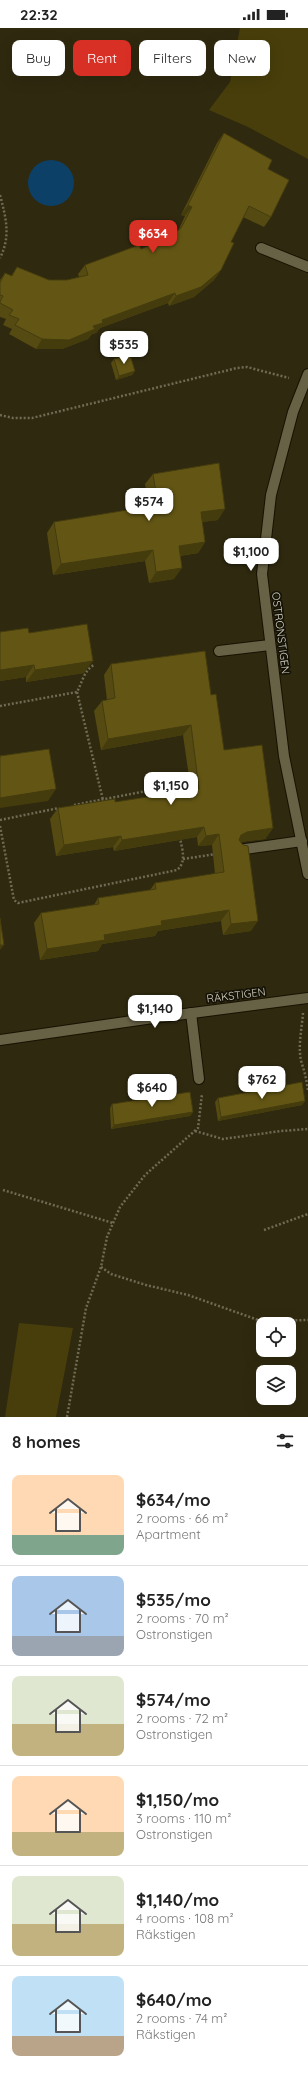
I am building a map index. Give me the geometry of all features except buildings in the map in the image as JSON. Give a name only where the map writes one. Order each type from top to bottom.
[{"type":"street","points":[[261,248],[308,267]]},
{"type":"street","name":"OSTRONSTIGEN","points":[[308,376],[293,412],[271,495],[262,574],[284,756],[308,874]]},
{"type":"street","points":[[219,651],[270,645]]},
{"type":"street","points":[[238,850],[302,841]]},
{"type":"street","name":"RÄKSTIGEN","points":[[0,1040],[191,1013],[306,999]]},
{"type":"street","points":[[191,1013],[201,1083]]},
{"type":"path","points":[[0,195],[8,227],[6,242],[0,258]]},
{"type":"path","points":[[0,415],[13,418],[32,418],[237,368],[247,368],[282,378],[308,376]]},
{"type":"path","points":[[94,665],[89,668],[77,692],[103,800]]},
{"type":"path","points":[[0,706],[77,692]]},
{"type":"path","points":[[0,820],[162,788],[170,789],[174,802]]},
{"type":"path","points":[[0,826],[14,900],[18,903],[177,870],[181,867],[183,859],[179,831]]},
{"type":"path","points":[[183,859],[238,850]]},
{"type":"path","points":[[306,999],[300,1042],[302,1064],[305,1069],[308,1091]]},
{"type":"path","points":[[66,1417],[86,1308],[101,1267],[107,1237],[120,1207],[144,1175],[198,1128],[201,1083]]},
{"type":"path","points":[[195,1131],[223,1139],[281,1131],[308,1130]]},
{"type":"path","points":[[3,1190],[113,1223]]},
{"type":"path","points":[[264,1230],[308,1214]]},
{"type":"path","points":[[101,1267],[111,1274],[146,1285],[188,1295],[261,1322],[308,1320]]},
{"type":"shaded area","points":[[240,28],[308,28],[308,159],[248,127],[209,110],[230,82],[231,76],[270,76],[270,40],[238,40]]},
{"type":"shaded area","points":[[19,1323],[73,1328],[56,1417],[5,1417]]},
{"type":"water","points":[[51,160],[64,164],[70,170],[74,183],[70,196],[64,202],[51,206],[38,202],[32,196],[28,183],[32,170],[38,164]]}]
